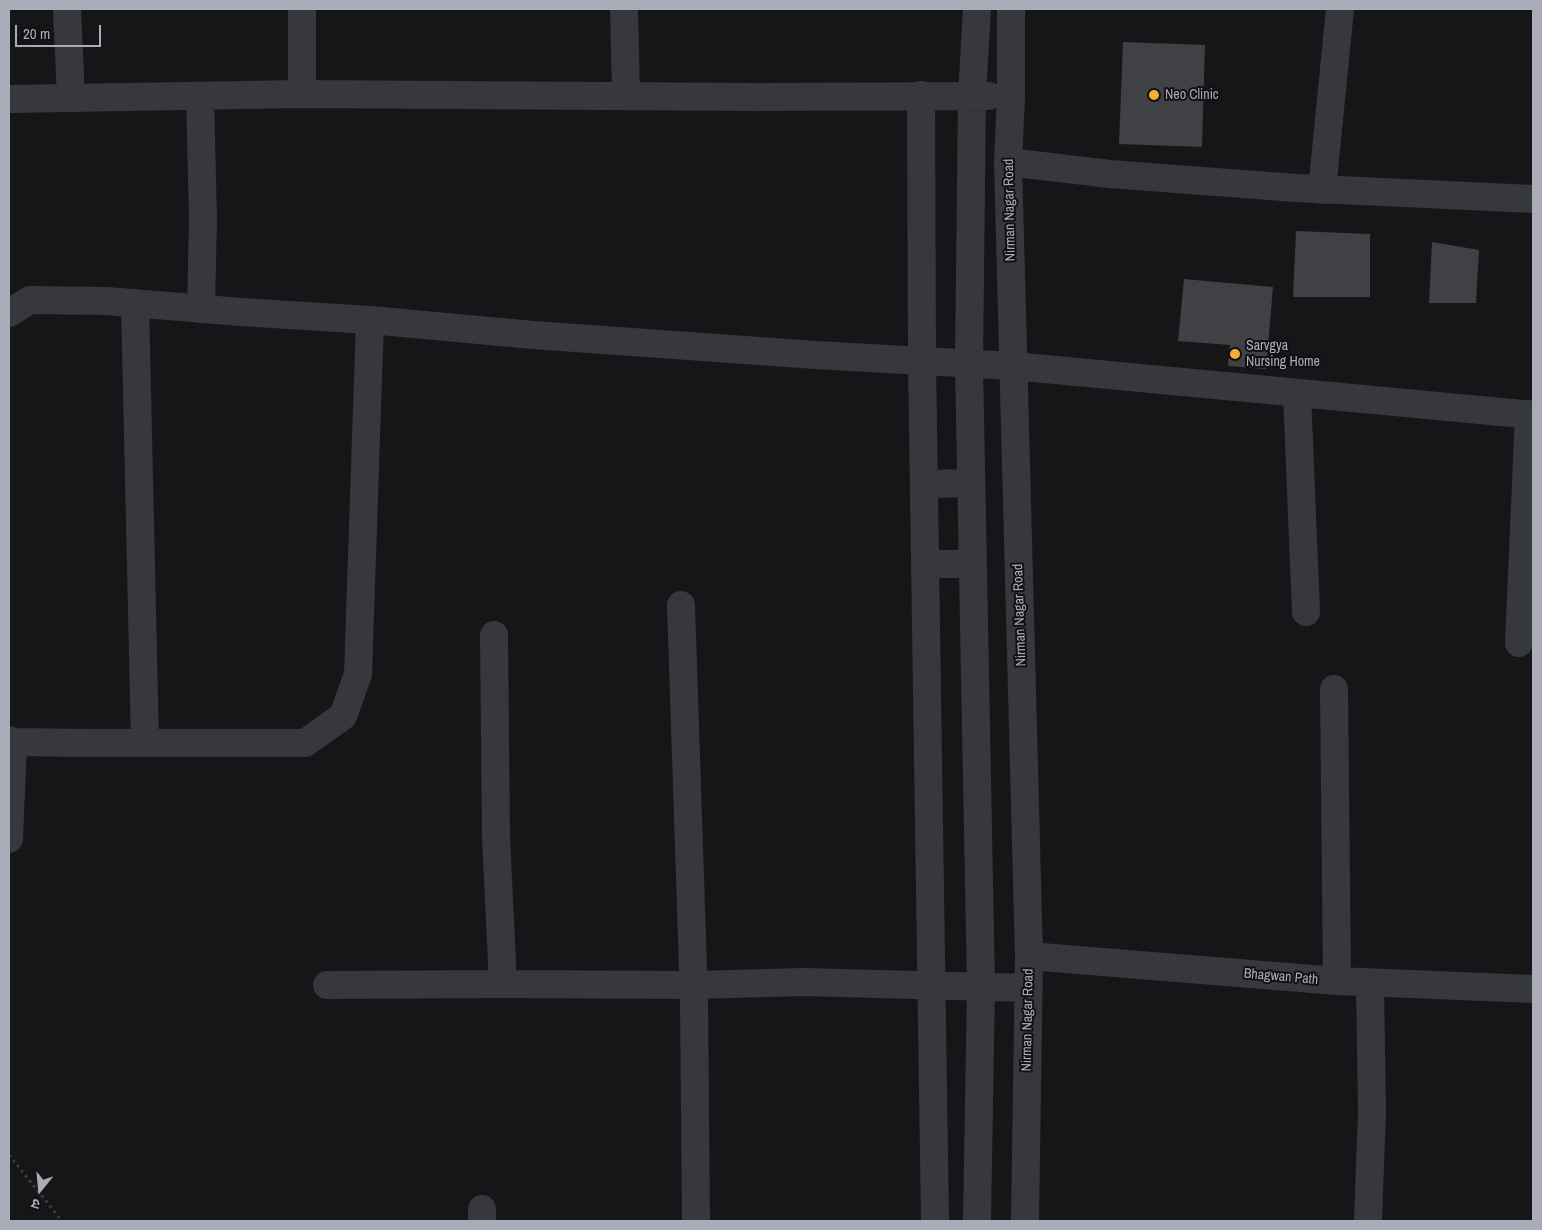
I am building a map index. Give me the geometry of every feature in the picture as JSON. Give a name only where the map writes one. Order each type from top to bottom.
[{"type":"street","points":[[67,9],[71,98]]},
{"type":"street","points":[[302,9],[302,94]]},
{"type":"street","points":[[624,9],[626,95]]},
{"type":"street","points":[[921,96],[922,361],[935,1221],[977,1221],[981,986],[972,564],[970,364],[972,95],[977,9]]},
{"type":"street","name":"Nirman Nagar Road","points":[[1012,9],[1008,162],[1029,956],[1025,1221]]},
{"type":"street","points":[[1322,190],[1340,9]]},
{"type":"street","points":[[9,99],[302,94],[756,97],[972,95],[1011,97]]},
{"type":"street","points":[[200,97],[204,218],[201,309]]},
{"type":"street","points":[[1008,162],[1110,174],[1322,190],[1533,199]]},
{"type":"street","points":[[9,313],[30,300],[107,301],[370,320],[533,336],[1013,366],[1531,415],[1519,643]]},
{"type":"street","points":[[135,304],[145,742]]},
{"type":"street","points":[[9,839],[11,741],[305,744],[343,716],[358,674],[370,320]]},
{"type":"street","points":[[1297,393],[1306,612]]},
{"type":"street","points":[[924,484],[971,483]]},
{"type":"street","points":[[925,564],[972,564]]},
{"type":"street","points":[[681,605],[694,986],[696,1221]]},
{"type":"street","points":[[494,635],[496,837],[503,984]]},
{"type":"street","points":[[1334,689],[1337,981]]},
{"type":"street","name":"Bhagwan Path","points":[[1029,956],[1370,984],[1533,989]]},
{"type":"street","points":[[327,986],[503,984],[694,986],[804,982],[1028,988]]},
{"type":"street","points":[[1368,1221],[1372,1113],[1370,984]]},
{"type":"path","points":[[9,1154],[62,1221]]},
{"type":"building","points":[[1123,42],[1205,45],[1202,147],[1119,144]]},
{"type":"building","points":[[1296,231],[1370,234],[1370,297],[1293,297]]},
{"type":"building","points":[[1432,242],[1479,250],[1476,303],[1429,303]]},
{"type":"building","points":[[1184,279],[1273,287],[1266,369],[1228,366],[1230,345],[1178,341]]},
{"type":"place","name":"Neo Clinic","points":[[1154,95]]},
{"type":"place","name":"Sarvgya Nursing Home","points":[[1235,354]]}]
